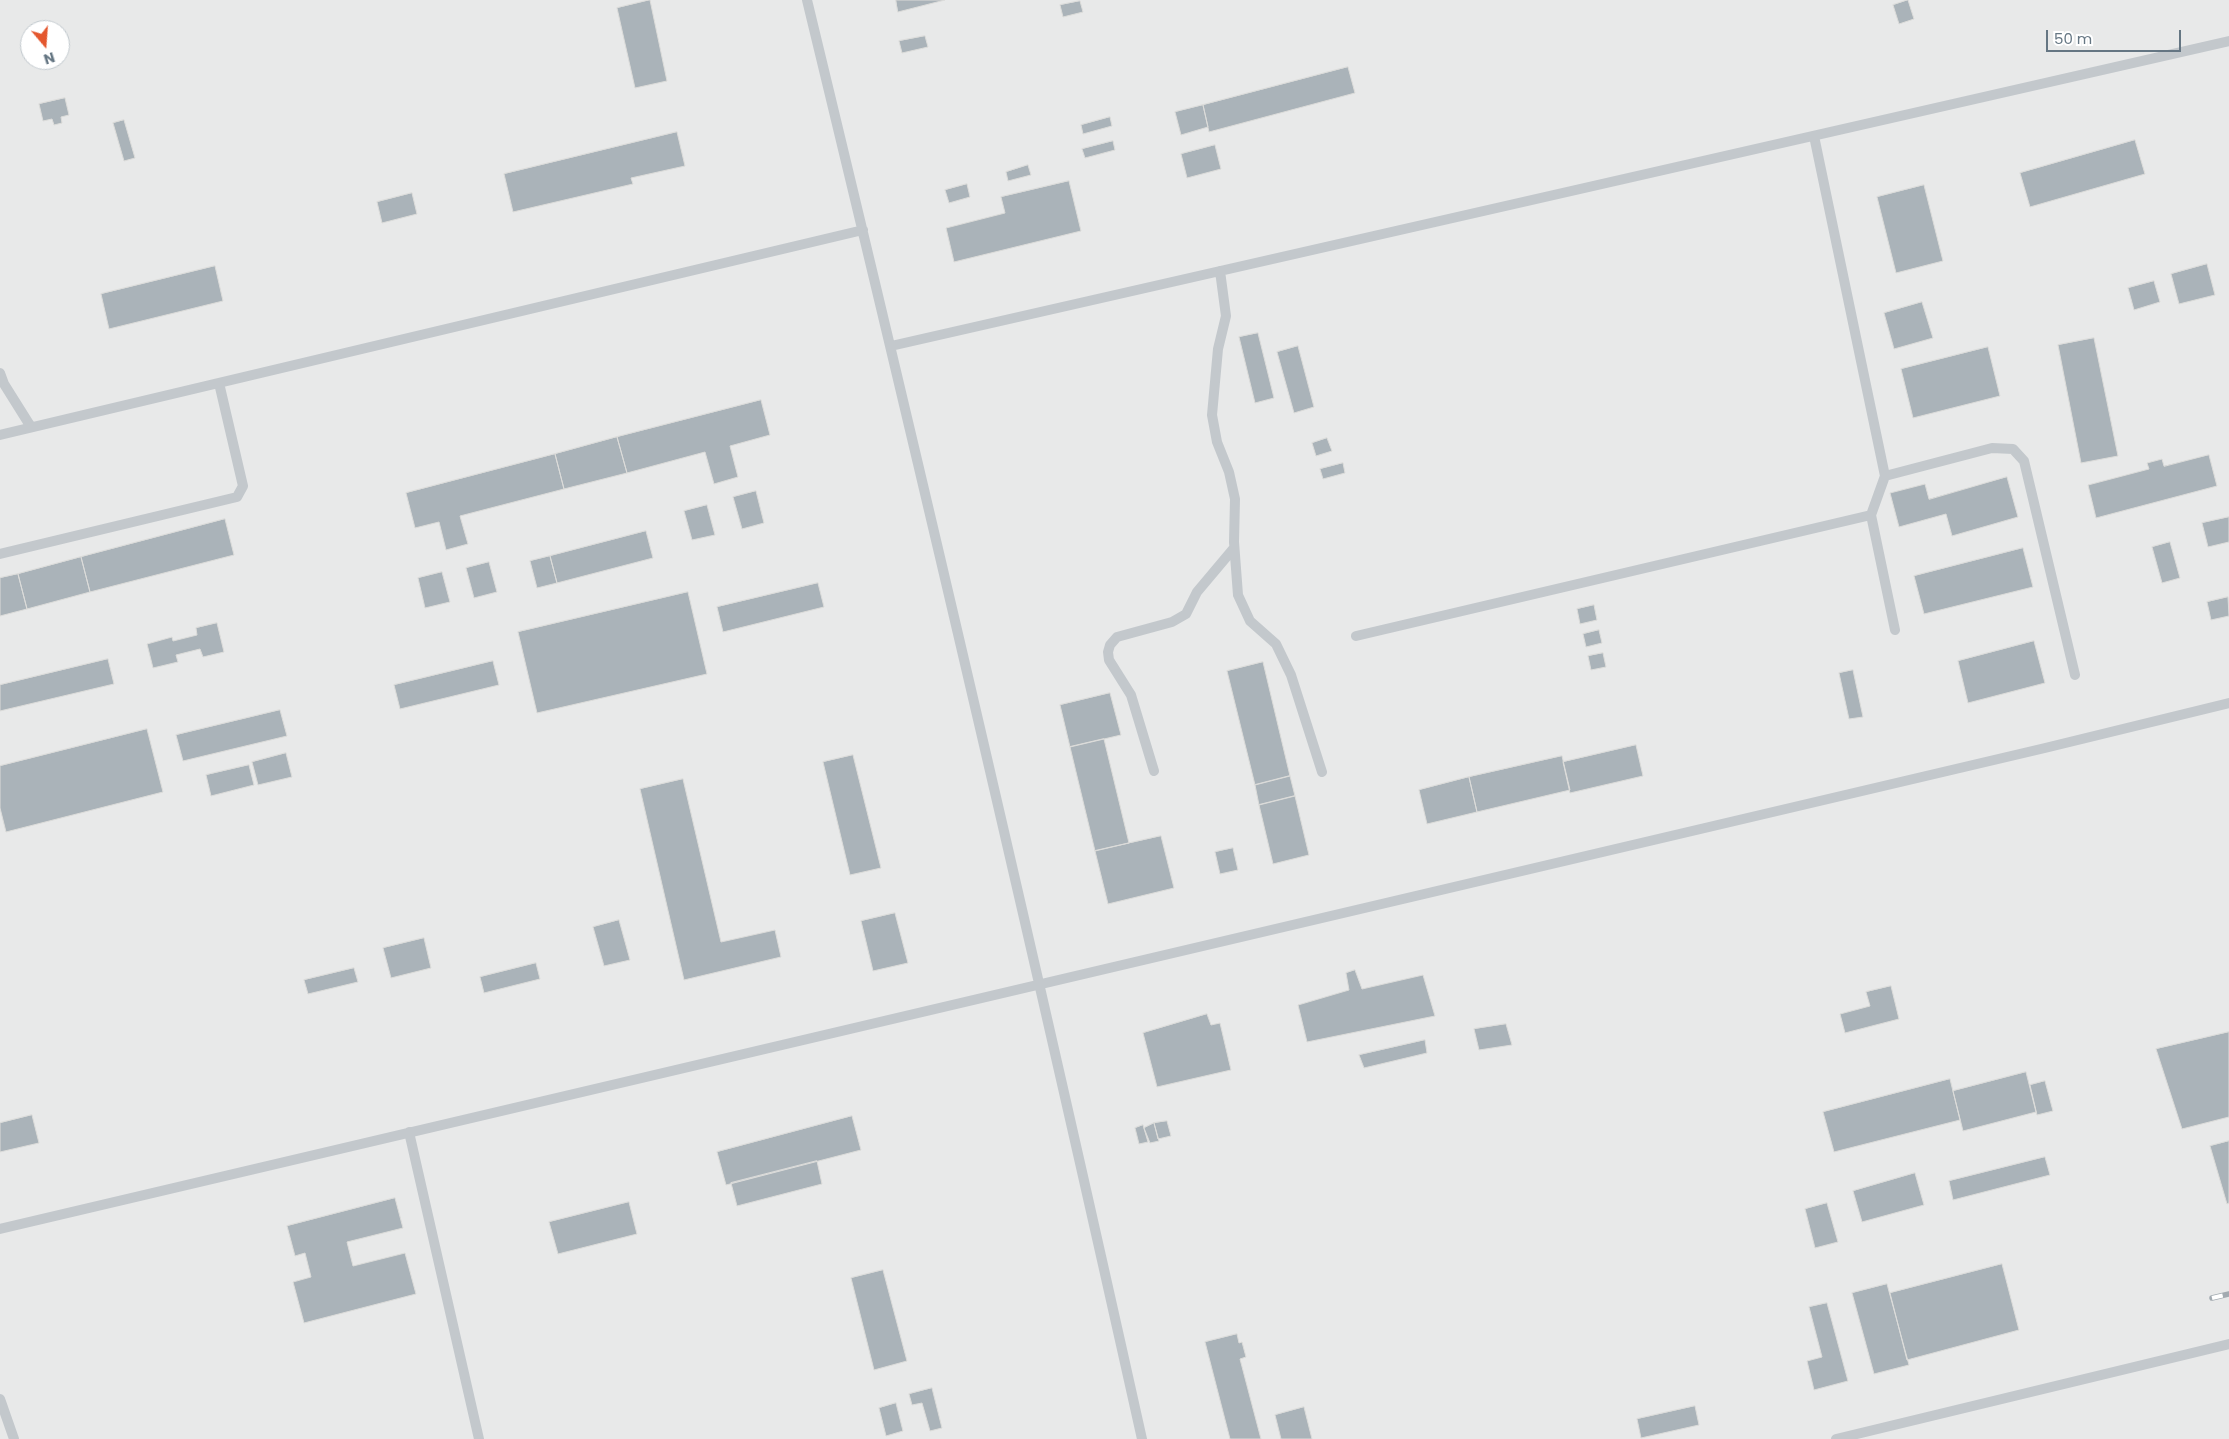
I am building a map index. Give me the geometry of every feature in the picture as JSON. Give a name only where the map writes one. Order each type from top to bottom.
[{"type":"lane","points":[[807,0],[891,346],[1040,983],[1142,1439]]},
{"type":"lane","points":[[891,346],[2229,41]]},
{"type":"lane","points":[[1814,136],[1885,476],[1871,515],[1895,630]]},
{"type":"lane","points":[[0,435],[863,230]]},
{"type":"lane","points":[[1220,271],[1226,316],[1218,349],[1212,415],[1217,442],[1229,472],[1235,499],[1234,548],[1238,595],[1250,621],[1276,644],[1280,651],[1291,675],[1322,772]]},
{"type":"lane","points":[[0,373],[4,384],[31,427]]},
{"type":"lane","points":[[0,554],[237,497],[243,486],[219,383]]},
{"type":"lane","points":[[1885,476],[1992,448],[2013,449],[2024,461],[2075,675]]},
{"type":"lane","points":[[1356,636],[1871,515]]},
{"type":"lane","points":[[1154,771],[1131,695],[1109,660],[1108,652],[1110,645],[1117,636],[1172,622],[1186,614],[1197,592],[1234,548]]},
{"type":"lane","points":[[0,1229],[2045,748],[2229,703]]},
{"type":"lane","points":[[409,1132],[480,1439]]},
{"type":"lane","points":[[1836,1439],[2229,1344]]},
{"type":"lane","points":[[0,1399],[14,1439]]},
{"type":"shaded area","points":[[0,0],[2229,0],[2229,1439],[0,1439]]},
{"type":"building","points":[[650,0],[667,81],[635,88],[617,8]]},
{"type":"building","points":[[896,0],[945,0],[898,12]]},
{"type":"building","points":[[1908,0],[1914,19],[1899,24],[1893,5]]},
{"type":"building","points":[[1080,1],[1083,12],[1063,17],[1060,5]]},
{"type":"building","points":[[925,36],[928,47],[902,53],[899,41]]},
{"type":"building","points":[[1348,67],[1355,93],[1209,132],[1203,105]]},
{"type":"building","points":[[65,98],[69,115],[61,117],[62,123],[54,125],[52,119],[43,121],[39,104]]},
{"type":"building","points":[[1203,105],[1208,127],[1181,135],[1175,112]]},
{"type":"building","points":[[1110,117],[1112,126],[1083,134],[1081,125]]},
{"type":"building","points":[[124,120],[135,158],[124,161],[113,123]]},
{"type":"building","points":[[677,132],[685,166],[631,178],[633,184],[513,212],[504,174]]},
{"type":"building","points":[[2135,140],[2145,174],[2030,207],[2020,173]]},
{"type":"building","points":[[1113,141],[1115,150],[1085,158],[1082,149]]},
{"type":"building","points":[[1215,145],[1221,169],[1187,178],[1181,154]]},
{"type":"building","points":[[1028,165],[1031,175],[1008,181],[1006,172]]},
{"type":"building","points":[[1069,181],[1081,231],[954,262],[946,228],[1005,213],[1001,197]]},
{"type":"building","points":[[967,184],[970,197],[949,203],[945,190]]},
{"type":"building","points":[[1924,185],[1943,261],[1896,273],[1877,197]]},
{"type":"building","points":[[412,193],[417,214],[382,223],[377,202]]},
{"type":"building","points":[[2207,264],[2215,295],[2179,304],[2171,274]]},
{"type":"building","points":[[215,266],[223,301],[109,329],[101,294]]},
{"type":"building","points":[[2154,281],[2160,302],[2134,310],[2128,288]]},
{"type":"building","points":[[1922,302],[1933,338],[1894,349],[1884,313]]},
{"type":"building","points":[[1258,333],[1274,398],[1255,403],[1239,337]]},
{"type":"building","points":[[2094,338],[2118,456],[2081,463],[2058,345]]},
{"type":"building","points":[[1298,346],[1314,407],[1294,413],[1277,352]]},
{"type":"building","points":[[1988,347],[2000,396],[1913,418],[1901,369]]},
{"type":"building","points":[[761,400],[770,435],[730,446],[738,477],[714,484],[705,452],[627,473],[617,437]]},
{"type":"building","points":[[617,437],[627,473],[564,489],[555,454]]},
{"type":"building","points":[[1327,438],[1332,451],[1316,456],[1312,443]]},
{"type":"building","points":[[555,454],[564,489],[460,516],[468,544],[446,550],[439,522],[415,528],[406,493]]},
{"type":"building","points":[[2209,455],[2217,486],[2096,518],[2088,485],[2149,469],[2147,463],[2162,459],[2164,466]]},
{"type":"building","points":[[1343,463],[1345,473],[1323,479],[1320,469]]},
{"type":"building","points":[[2007,477],[2018,517],[1952,536],[1946,514],[1899,527],[1890,493],[1925,484],[1929,499]]},
{"type":"building","points":[[756,491],[764,523],[742,529],[733,497]]},
{"type":"building","points":[[707,505],[715,535],[692,540],[684,511]]},
{"type":"building","points":[[2229,517],[2229,542],[2208,547],[2202,523]]},
{"type":"building","points":[[225,519],[234,555],[90,592],[81,557]]},
{"type":"building","points":[[646,531],[653,558],[557,583],[550,556]]},
{"type":"building","points":[[2170,542],[2180,578],[2162,583],[2152,547]]},
{"type":"building","points":[[2023,548],[2033,587],[1924,614],[1914,576]]},
{"type":"building","points":[[550,556],[557,583],[537,588],[530,561]]},
{"type":"building","points":[[81,557],[90,592],[27,609],[18,574]]},
{"type":"building","points":[[489,562],[497,592],[474,598],[466,568]]},
{"type":"building","points":[[442,572],[450,602],[425,608],[418,578]]},
{"type":"building","points":[[18,574],[27,609],[0,616],[0,578]]},
{"type":"building","points":[[818,583],[824,607],[723,632],[717,607]]},
{"type":"building","points":[[688,592],[707,674],[537,713],[518,632]]},
{"type":"building","points":[[2228,597],[2229,616],[2211,620],[2207,602]]},
{"type":"building","points":[[1594,605],[1597,620],[1580,624],[1577,609]]},
{"type":"building","points":[[217,623],[224,652],[203,657],[200,649],[176,655],[178,662],[153,668],[147,644],[172,637],[173,641],[197,635],[196,628]]},
{"type":"building","points":[[1599,630],[1602,643],[1586,647],[1583,634]]},
{"type":"building","points":[[2034,641],[2045,683],[1968,703],[1958,661]]},
{"type":"building","points":[[1603,653],[1606,667],[1591,670],[1588,656]]},
{"type":"building","points":[[108,659],[114,684],[0,711],[0,685]]},
{"type":"building","points":[[493,661],[499,685],[400,709],[394,685]]},
{"type":"building","points":[[1263,662],[1290,776],[1255,785],[1227,671]]},
{"type":"building","points":[[1853,670],[1863,717],[1849,719],[1839,673]]},
{"type":"building","points":[[1110,693],[1121,735],[1070,747],[1060,705]]},
{"type":"building","points":[[280,710],[287,736],[183,761],[176,735]]},
{"type":"building","points":[[147,729],[163,792],[6,832],[0,808],[0,766]]},
{"type":"building","points":[[1104,739],[1129,843],[1095,851],[1070,747]]},
{"type":"building","points":[[1636,745],[1643,776],[1570,793],[1563,762]]},
{"type":"building","points":[[286,753],[292,777],[258,785],[252,762]]},
{"type":"building","points":[[853,755],[881,868],[850,875],[823,762]]},
{"type":"building","points":[[1562,756],[1570,790],[1477,812],[1469,777]]},
{"type":"building","points":[[249,765],[254,785],[211,796],[206,775]]},
{"type":"building","points":[[1290,776],[1295,796],[1259,805],[1255,785]]},
{"type":"building","points":[[1469,777],[1477,812],[1427,824],[1419,790]]},
{"type":"building","points":[[683,779],[721,942],[775,930],[781,957],[684,980],[640,789]]},
{"type":"building","points":[[1295,796],[1309,855],[1273,864],[1259,805]]},
{"type":"building","points":[[1161,836],[1174,888],[1108,904],[1095,851]]},
{"type":"building","points":[[1233,848],[1238,870],[1220,874],[1215,852]]},
{"type":"building","points":[[895,913],[908,963],[873,971],[861,921]]},
{"type":"building","points":[[619,920],[630,960],[604,966],[593,927]]},
{"type":"building","points":[[424,938],[431,968],[391,978],[383,948]]},
{"type":"building","points":[[536,963],[540,979],[484,993],[480,977]]},
{"type":"building","points":[[354,968],[358,982],[308,994],[304,980]]},
{"type":"building","points":[[1355,970],[1362,989],[1423,975],[1435,1016],[1307,1042],[1298,1005],[1349,990],[1346,973]]},
{"type":"building","points":[[1891,986],[1899,1019],[1845,1033],[1840,1014],[1870,1006],[1866,992]]},
{"type":"building","points":[[1207,1014],[1211,1025],[1220,1023],[1231,1070],[1157,1087],[1143,1033]]},
{"type":"building","points":[[1506,1024],[1512,1045],[1479,1050],[1474,1029]]},
{"type":"building","points":[[2229,1032],[2229,1117],[2182,1129],[2156,1049]]},
{"type":"building","points":[[1425,1040],[1427,1053],[1364,1068],[1359,1055]]},
{"type":"building","points":[[2026,1072],[2036,1112],[1963,1131],[1953,1091]]},
{"type":"building","points":[[1950,1079],[1960,1120],[1834,1152],[1823,1112]]},
{"type":"building","points":[[2045,1081],[2053,1111],[2037,1115],[2030,1085]]},
{"type":"building","points":[[32,1115],[39,1143],[0,1152],[0,1123]]},
{"type":"building","points":[[852,1116],[861,1150],[726,1185],[717,1152]]},
{"type":"building","points":[[1167,1121],[1171,1136],[1158,1139],[1154,1123]]},
{"type":"building","points":[[1154,1123],[1159,1141],[1150,1143],[1144,1128]]},
{"type":"building","points":[[1143,1125],[1148,1142],[1139,1144],[1135,1128]]},
{"type":"building","points":[[2229,1141],[2229,1203],[2227,1204],[2210,1146]]},
{"type":"building","points":[[2045,1157],[2050,1175],[1953,1200],[1949,1181]]},
{"type":"building","points":[[817,1161],[822,1184],[737,1206],[731,1183]]},
{"type":"building","points":[[1915,1173],[1924,1205],[1862,1222],[1853,1191]]},
{"type":"building","points":[[395,1198],[403,1228],[347,1242],[353,1266],[405,1253],[416,1294],[304,1323],[293,1282],[311,1277],[305,1253],[295,1256],[287,1226]]},
{"type":"building","points":[[629,1202],[637,1234],[558,1254],[549,1222]]},
{"type":"building","points":[[1827,1203],[1838,1242],[1815,1248],[1805,1209]]},
{"type":"building","points":[[2002,1264],[2019,1330],[1907,1360],[1890,1293]]},
{"type":"building","points":[[883,1270],[907,1361],[874,1370],[851,1278]]},
{"type":"building","points":[[1887,1284],[1909,1365],[1874,1374],[1852,1293]]},
{"type":"building","points":[[1827,1303],[1848,1381],[1814,1390],[1807,1361],[1822,1357],[1809,1307]]},
{"type":"building","points":[[1237,1334],[1239,1343],[1242,1342],[1246,1357],[1240,1359],[1261,1439],[1230,1439],[1205,1342]]},
{"type":"building","points":[[932,1388],[942,1428],[930,1431],[922,1403],[912,1405],[909,1394]]},
{"type":"building","points":[[896,1403],[903,1431],[886,1436],[879,1408]]},
{"type":"building","points":[[1695,1406],[1699,1425],[1641,1438],[1637,1419]]},
{"type":"building","points":[[1304,1407],[1312,1439],[1281,1439],[1275,1415]]},
{"type":"railway","points":[[2212,1298],[2229,1294]]}]
